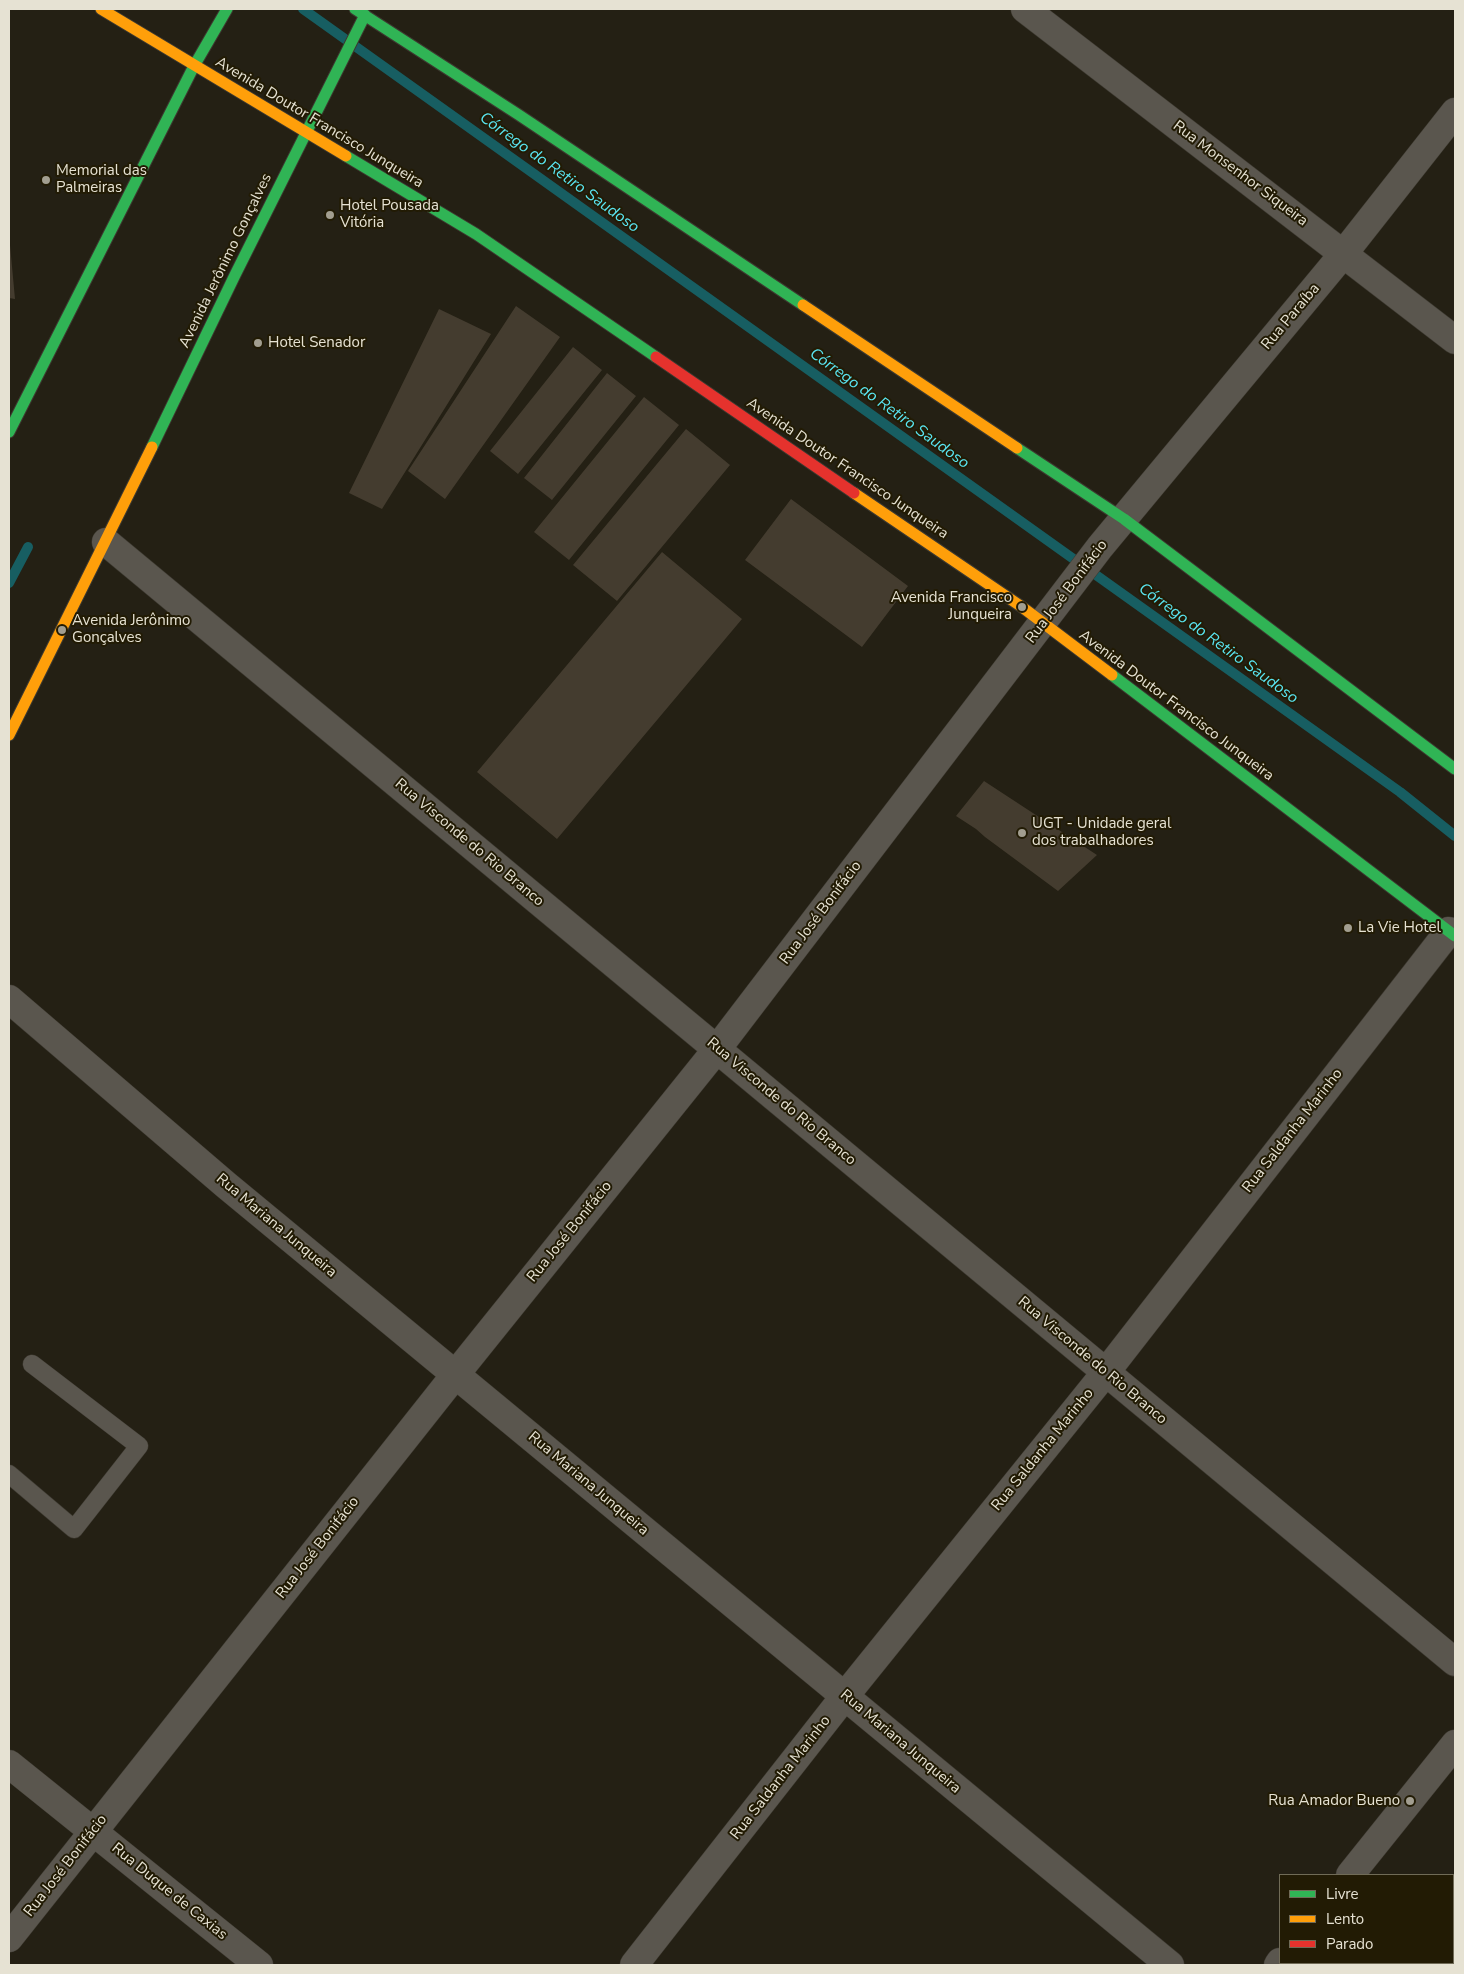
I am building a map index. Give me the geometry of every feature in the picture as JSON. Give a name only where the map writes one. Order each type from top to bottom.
[{"type":"main road","name":"Avenida Doutor Francisco Junqueira","points":[[101,9],[476,234],[1043,623],[1452,934]]},
{"type":"main road","points":[[9,432],[194,66],[226,9]]},
{"type":"main road","points":[[361,18],[519,115],[1124,518],[1455,769]]},
{"type":"main road","name":"Avenida Jerônimo Gonçalves","points":[[9,735],[106,542],[234,275],[318,110],[361,18]]},
{"type":"street","name":"Rua Monsenhor Siqueira","points":[[1025,9],[1455,340]]},
{"type":"street","name":"Rua Paraíba","points":[[1124,518],[1344,253],[1455,112]]},
{"type":"street","name":"Rua José Bonifácio","points":[[9,1938],[455,1375],[717,1049],[1124,518]]},
{"type":"street","name":"Rua Visconde do Rio Branco","points":[[106,542],[1455,1662]]},
{"type":"street","name":"Rua Saldanha Marinho","points":[[634,1965],[844,1697],[1106,1372],[1452,934]]},
{"type":"street","name":"Rua Mariana Junqueira","points":[[9,999],[226,1185],[1170,1965]]},
{"type":"street","points":[[1351,1874],[1455,1744]]},
{"type":"street","name":"Rua Duque de Caxias","points":[[9,1764],[259,1965]]},
{"type":"lane","points":[[9,1474],[74,1529],[139,1446],[32,1364]]},
{"type":"building","points":[[10,245],[15,299],[9,298]]},
{"type":"building","points":[[516,306],[560,337],[445,499],[408,471]]},
{"type":"building","points":[[439,309],[491,334],[382,509],[349,493]]},
{"type":"building","points":[[573,347],[602,370],[518,474],[490,451]]},
{"type":"building","points":[[607,373],[636,396],[552,500],[524,478]]},
{"type":"building","points":[[644,397],[679,425],[569,560],[534,532]]},
{"type":"building","points":[[686,429],[730,465],[617,601],[573,565]]},
{"type":"building","points":[[791,499],[908,586],[862,647],[745,560]]},
{"type":"building","points":[[662,552],[742,619],[557,839],[477,772]]},
{"type":"building","name":"UGT - Unidade geral dos trabalhadores","points":[[984,781],[1097,855],[1058,891],[956,816]]},
{"type":"waterway","name":"Córrego do Retiro Saudoso","points":[[303,9],[1400,792],[1455,836]]},
{"type":"waterway","points":[[9,583],[28,547]]},
{"type":"traffic: fast","points":[[9,432],[194,66],[227,9]]},
{"type":"traffic: fast","points":[[355,9],[519,115],[803,305]]},
{"type":"traffic: fast","points":[[152,447],[235,275],[365,15]]},
{"type":"traffic: fast","points":[[346,156],[476,234],[656,357]]},
{"type":"traffic: fast","points":[[1017,448],[1124,519],[1455,769]]},
{"type":"traffic: fast","points":[[1112,675],[1455,936]]},
{"type":"traffic: slow","points":[[101,9],[346,156]]},
{"type":"traffic: slow","points":[[803,305],[1017,448]]},
{"type":"traffic: slow","points":[[9,735],[152,447]]},
{"type":"traffic: slow","points":[[854,493],[1022,607],[1112,675]]},
{"type":"traffic: jam","points":[[656,357],[854,493]]},
{"type":"place","name":"Memorial das Palmeiras","points":[[46,180]]},
{"type":"place","name":"Hotel Pousada Vitória","points":[[330,215]]},
{"type":"place","name":"Hotel Senador","points":[[258,343]]},
{"type":"place","name":"Avenida Francisco Junqueira","points":[[1022,607]]},
{"type":"place","name":"Avenida Jerônimo Gonçalves","points":[[62,630]]},
{"type":"place","name":"UGT - Unidade geral dos trabalhadores","points":[[1022,833]]},
{"type":"place","name":"La Vie Hotel","points":[[1348,928]]},
{"type":"place","name":"Rua Amador Bueno","points":[[1410,1801]]}]
